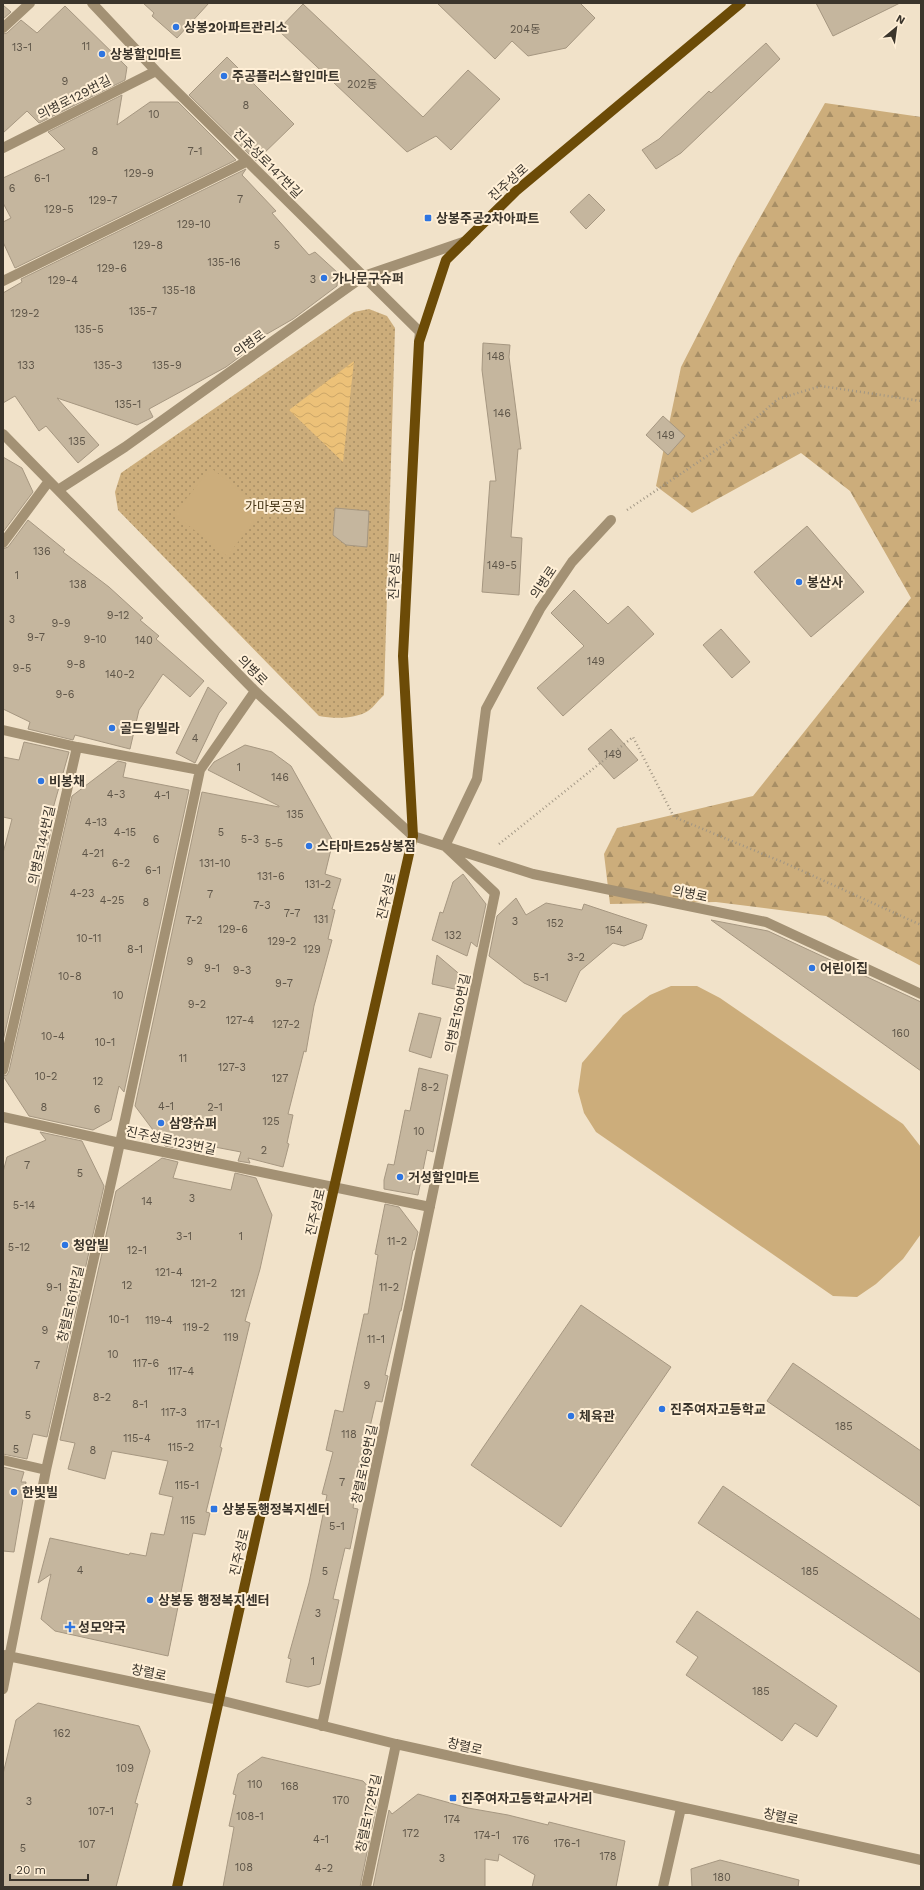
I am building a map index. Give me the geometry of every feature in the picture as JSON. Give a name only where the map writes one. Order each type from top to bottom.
[{"type":"main road","name":"진주성로","points":[[177,1887],[413,836],[403,656],[419,342],[446,260],[516,191],[741,3]]},
{"type":"street","points":[[3,28],[30,3]]},
{"type":"street","name":"진주성로147번길","points":[[92,3],[156,70],[420,332],[419,342]]},
{"type":"street","name":"의병로129번길","points":[[3,148],[156,70]]},
{"type":"street","points":[[3,281],[248,161]]},
{"type":"street","name":"의병로","points":[[58,490],[125,447],[364,276],[466,241]]},
{"type":"street","name":"의병로","points":[[3,434],[255,691],[413,836],[533,874],[766,922],[921,994]]},
{"type":"street","points":[[3,542],[49,481]]},
{"type":"street","name":"의병로","points":[[444,846],[477,779],[486,709],[540,609],[572,562],[611,520]]},
{"type":"street","points":[[120,1143],[200,770],[255,691]]},
{"type":"street","points":[[3,730],[77,747],[200,770]]},
{"type":"street","name":"의병로144번길","points":[[3,1070],[77,747]]},
{"type":"street","name":"의병로150번길","points":[[430,1207],[495,893],[444,846]]},
{"type":"street","name":"진주성로123번길","points":[[3,1117],[120,1143],[430,1207]]},
{"type":"street","name":"창렬로161번길","points":[[3,1689],[6,1656],[46,1470],[120,1143]]},
{"type":"street","name":"창렬로169번길","points":[[322,1726],[430,1207]]},
{"type":"street","points":[[3,1460],[46,1470]]},
{"type":"street","name":"창렬로","points":[[6,1656],[219,1700],[396,1744],[921,1860]]},
{"type":"street","name":"창렬로172번길","points":[[366,1887],[396,1744]]},
{"type":"street","points":[[663,1887],[681,1808]]},
{"type":"path","points":[[611,520],[732,440],[778,399],[821,386],[921,401]]},
{"type":"path","points":[[482,858],[633,737],[674,817],[787,864],[921,925]]},
{"type":"green space","points":[[825,103],[921,117],[921,966],[826,916],[716,902],[610,904],[604,854],[617,828],[753,796],[911,598],[850,491],[801,453],[692,513],[656,486],[681,367],[737,258]]},
{"type":"green space","name":"가마못공원","points":[[369,309],[387,316],[395,328],[384,695],[363,714],[344,718],[331,718],[319,716],[118,510],[115,492],[121,473],[354,312]]},
{"type":"green space","points":[[211,468],[264,509],[227,556],[174,514]]},
{"type":"green space","points":[[671,986],[697,986],[720,998],[903,1124],[921,1147],[921,1234],[903,1259],[876,1284],[857,1297],[833,1296],[596,1132],[584,1113],[578,1091],[582,1063],[623,1015],[650,995]]},
{"type":"water","points":[[354,361],[343,462],[289,410]]},
{"type":"building","name":"상봉2아파트관리소","points":[[143,3],[209,3],[177,38],[152,16],[154,13]]},
{"type":"building","points":[[437,3],[580,3],[595,18],[566,48],[528,56],[512,41],[495,59]]},
{"type":"building","points":[[816,3],[900,3],[833,36]]},
{"type":"building","points":[[303,4],[423,117],[468,70],[500,99],[451,150],[436,136],[407,152],[278,30]]},
{"type":"building","points":[[3,5],[11,12],[3,19]]},
{"type":"building","points":[[65,6],[127,67],[125,80],[39,123],[27,111],[3,133],[3,34],[7,33],[21,20],[37,33]]},
{"type":"building","points":[[766,43],[780,59],[681,153],[656,169],[642,150],[659,139],[709,91],[711,93]]},
{"type":"building","points":[[227,57],[294,124],[256,161],[189,95]]},
{"type":"building","points":[[122,95],[117,125],[150,102],[178,102],[236,160],[15,268],[3,242],[3,222],[11,218],[3,203],[3,178],[65,149],[48,132]]},
{"type":"building","points":[[246,169],[242,175],[276,211],[272,213],[309,255],[315,252],[338,273],[337,286],[293,319],[239,350],[242,355],[226,367],[149,409],[153,417],[137,425],[57,398],[99,445],[78,463],[46,426],[39,431],[15,396],[3,403],[3,293],[22,282],[21,279]]},
{"type":"building","points":[[589,194],[605,210],[586,229],[570,212]]},
{"type":"building","points":[[483,343],[510,345],[509,357],[521,449],[518,449],[511,537],[522,538],[519,595],[482,592],[490,481],[496,481],[482,370]]},
{"type":"building","points":[[663,416],[685,436],[668,455],[646,435]]},
{"type":"building","points":[[3,457],[22,468],[33,492],[3,532]]},
{"type":"building","points":[[335,508],[369,511],[367,547],[346,545],[333,535]]},
{"type":"building","points":[[28,520],[65,550],[63,552],[109,587],[143,618],[140,620],[159,636],[156,639],[204,681],[190,697],[163,674],[139,710],[130,749],[75,735],[73,740],[28,729],[30,722],[3,709],[3,549],[8,547]]},
{"type":"building","points":[[807,526],[864,592],[811,637],[754,572]]},
{"type":"building","points":[[574,590],[608,624],[628,606],[654,634],[563,716],[537,688],[584,646],[551,613]]},
{"type":"building","points":[[721,629],[750,662],[732,678],[703,645]]},
{"type":"building","points":[[208,687],[227,703],[219,713],[195,763],[176,753]]},
{"type":"building","points":[[611,729],[638,760],[614,779],[588,749]]},
{"type":"building","points":[[24,742],[69,752],[52,812],[56,809],[3,1041],[3,853],[12,819],[3,817],[3,757],[19,760]]},
{"type":"building","points":[[245,745],[272,752],[291,766],[333,841],[325,874],[341,879],[332,909],[335,910],[328,939],[332,940],[314,1006],[306,1052],[304,1051],[288,1114],[293,1115],[287,1143],[289,1144],[283,1167],[248,1158],[250,1163],[238,1161],[241,1152],[183,1141],[181,1149],[165,1146],[135,1106],[202,792],[279,807],[208,770],[214,762]]},
{"type":"building","points":[[118,761],[126,763],[123,777],[189,790],[124,1092],[119,1086],[111,1120],[93,1130],[29,1116],[3,1076],[7,1075],[9,1071],[72,796]]},
{"type":"building","points":[[463,874],[486,904],[477,947],[471,942],[467,956],[432,940],[440,912],[443,913],[453,882]]},
{"type":"building","points":[[516,898],[526,915],[546,903],[582,910],[584,904],[647,925],[642,939],[624,946],[613,943],[580,971],[566,1002],[524,983],[489,956],[497,916]]},
{"type":"building","name":"어린이집","points":[[711,920],[768,931],[921,1002],[921,1071]]},
{"type":"building","points":[[437,955],[470,983],[468,992],[432,984]]},
{"type":"building","points":[[419,1013],[441,1018],[431,1058],[409,1051]]},
{"type":"building","points":[[419,1068],[448,1075],[433,1152],[427,1150],[418,1195],[384,1189],[384,1180],[388,1164],[394,1165],[405,1110],[410,1111]]},
{"type":"building","points":[[40,1132],[82,1141],[104,1186],[47,1437],[33,1434],[27,1459],[3,1454],[3,1172],[7,1157],[46,1140]]},
{"type":"building","points":[[162,1158],[178,1162],[173,1178],[231,1190],[235,1173],[256,1178],[272,1215],[260,1269],[245,1321],[250,1323],[206,1512],[210,1513],[205,1535],[193,1533],[168,1656],[55,1631],[41,1619],[51,1574],[38,1583],[50,1538],[129,1555],[130,1553],[146,1556],[151,1533],[164,1535],[173,1497],[159,1494],[168,1461],[112,1451],[105,1479],[68,1469],[75,1443],[60,1440],[116,1191]]},
{"type":"building","points":[[385,1204],[399,1207],[418,1232],[385,1375],[388,1376],[382,1402],[376,1401],[360,1470],[353,1508],[358,1509],[350,1549],[345,1548],[333,1599],[339,1600],[320,1684],[308,1687],[286,1682],[291,1659],[288,1658],[309,1583],[327,1495],[322,1494],[333,1452],[326,1450],[335,1410],[343,1412],[364,1314],[368,1314],[378,1255],[375,1254]]},
{"type":"building","name":"체육관","points":[[581,1305],[671,1367],[561,1527],[471,1465]]},
{"type":"building","points":[[793,1363],[921,1451],[921,1507],[767,1401]]},
{"type":"building","points":[[3,1467],[24,1472],[21,1482],[26,1482],[14,1552],[3,1551]]},
{"type":"building","points":[[723,1486],[921,1620],[921,1673],[698,1523]]},
{"type":"building","points":[[697,1611],[837,1706],[817,1737],[795,1723],[782,1741],[686,1675],[698,1657],[676,1642]]},
{"type":"building","points":[[38,1703],[139,1726],[150,1751],[135,1803],[138,1804],[116,1887],[3,1887],[3,1774],[16,1720]]},
{"type":"building","points":[[262,1757],[363,1781],[378,1798],[360,1887],[223,1887],[234,1827],[229,1826],[236,1795],[233,1794],[238,1774]]},
{"type":"building","points":[[418,1794],[468,1808],[508,1815],[548,1825],[549,1822],[625,1841],[616,1887],[532,1887],[535,1875],[499,1854],[498,1861],[485,1859],[485,1887],[373,1887],[389,1810],[392,1814]]},
{"type":"building","points":[[720,1860],[799,1880],[798,1887],[692,1887],[691,1869]]},
{"type":"place","name":"상봉2아파트관리소","points":[[176,27]]},
{"type":"place","name":"상봉할인마트","points":[[102,54]]},
{"type":"place","name":"주공플러스할인마트","points":[[224,76]]},
{"type":"place","name":"상봉주공2차아파트","points":[[428,218]]},
{"type":"place","name":"가나문구슈퍼","points":[[324,278]]},
{"type":"place","name":"봉산사","points":[[799,582]]},
{"type":"place","name":"골드윙빌라","points":[[112,728]]},
{"type":"place","name":"비봉채","points":[[41,781]]},
{"type":"place","name":"스타마트25상봉점","points":[[309,846]]},
{"type":"place","name":"어린이집","points":[[812,968]]},
{"type":"place","name":"삼양슈퍼","points":[[161,1123]]},
{"type":"place","name":"거성할인마트","points":[[400,1177]]},
{"type":"place","name":"청암빌","points":[[65,1245]]},
{"type":"place","name":"진주여자고등학교","points":[[662,1409]]},
{"type":"place","name":"체육관","points":[[571,1416]]},
{"type":"place","name":"한빛빌","points":[[14,1492]]},
{"type":"place","name":"상봉동행정복지센터","points":[[214,1509]]},
{"type":"place","name":"상봉동 행정복지센터","points":[[150,1600]]},
{"type":"place","name":"성모약국","points":[[70,1627]]},
{"type":"place","name":"진주여자고등학교사거리","points":[[453,1798]]}]
